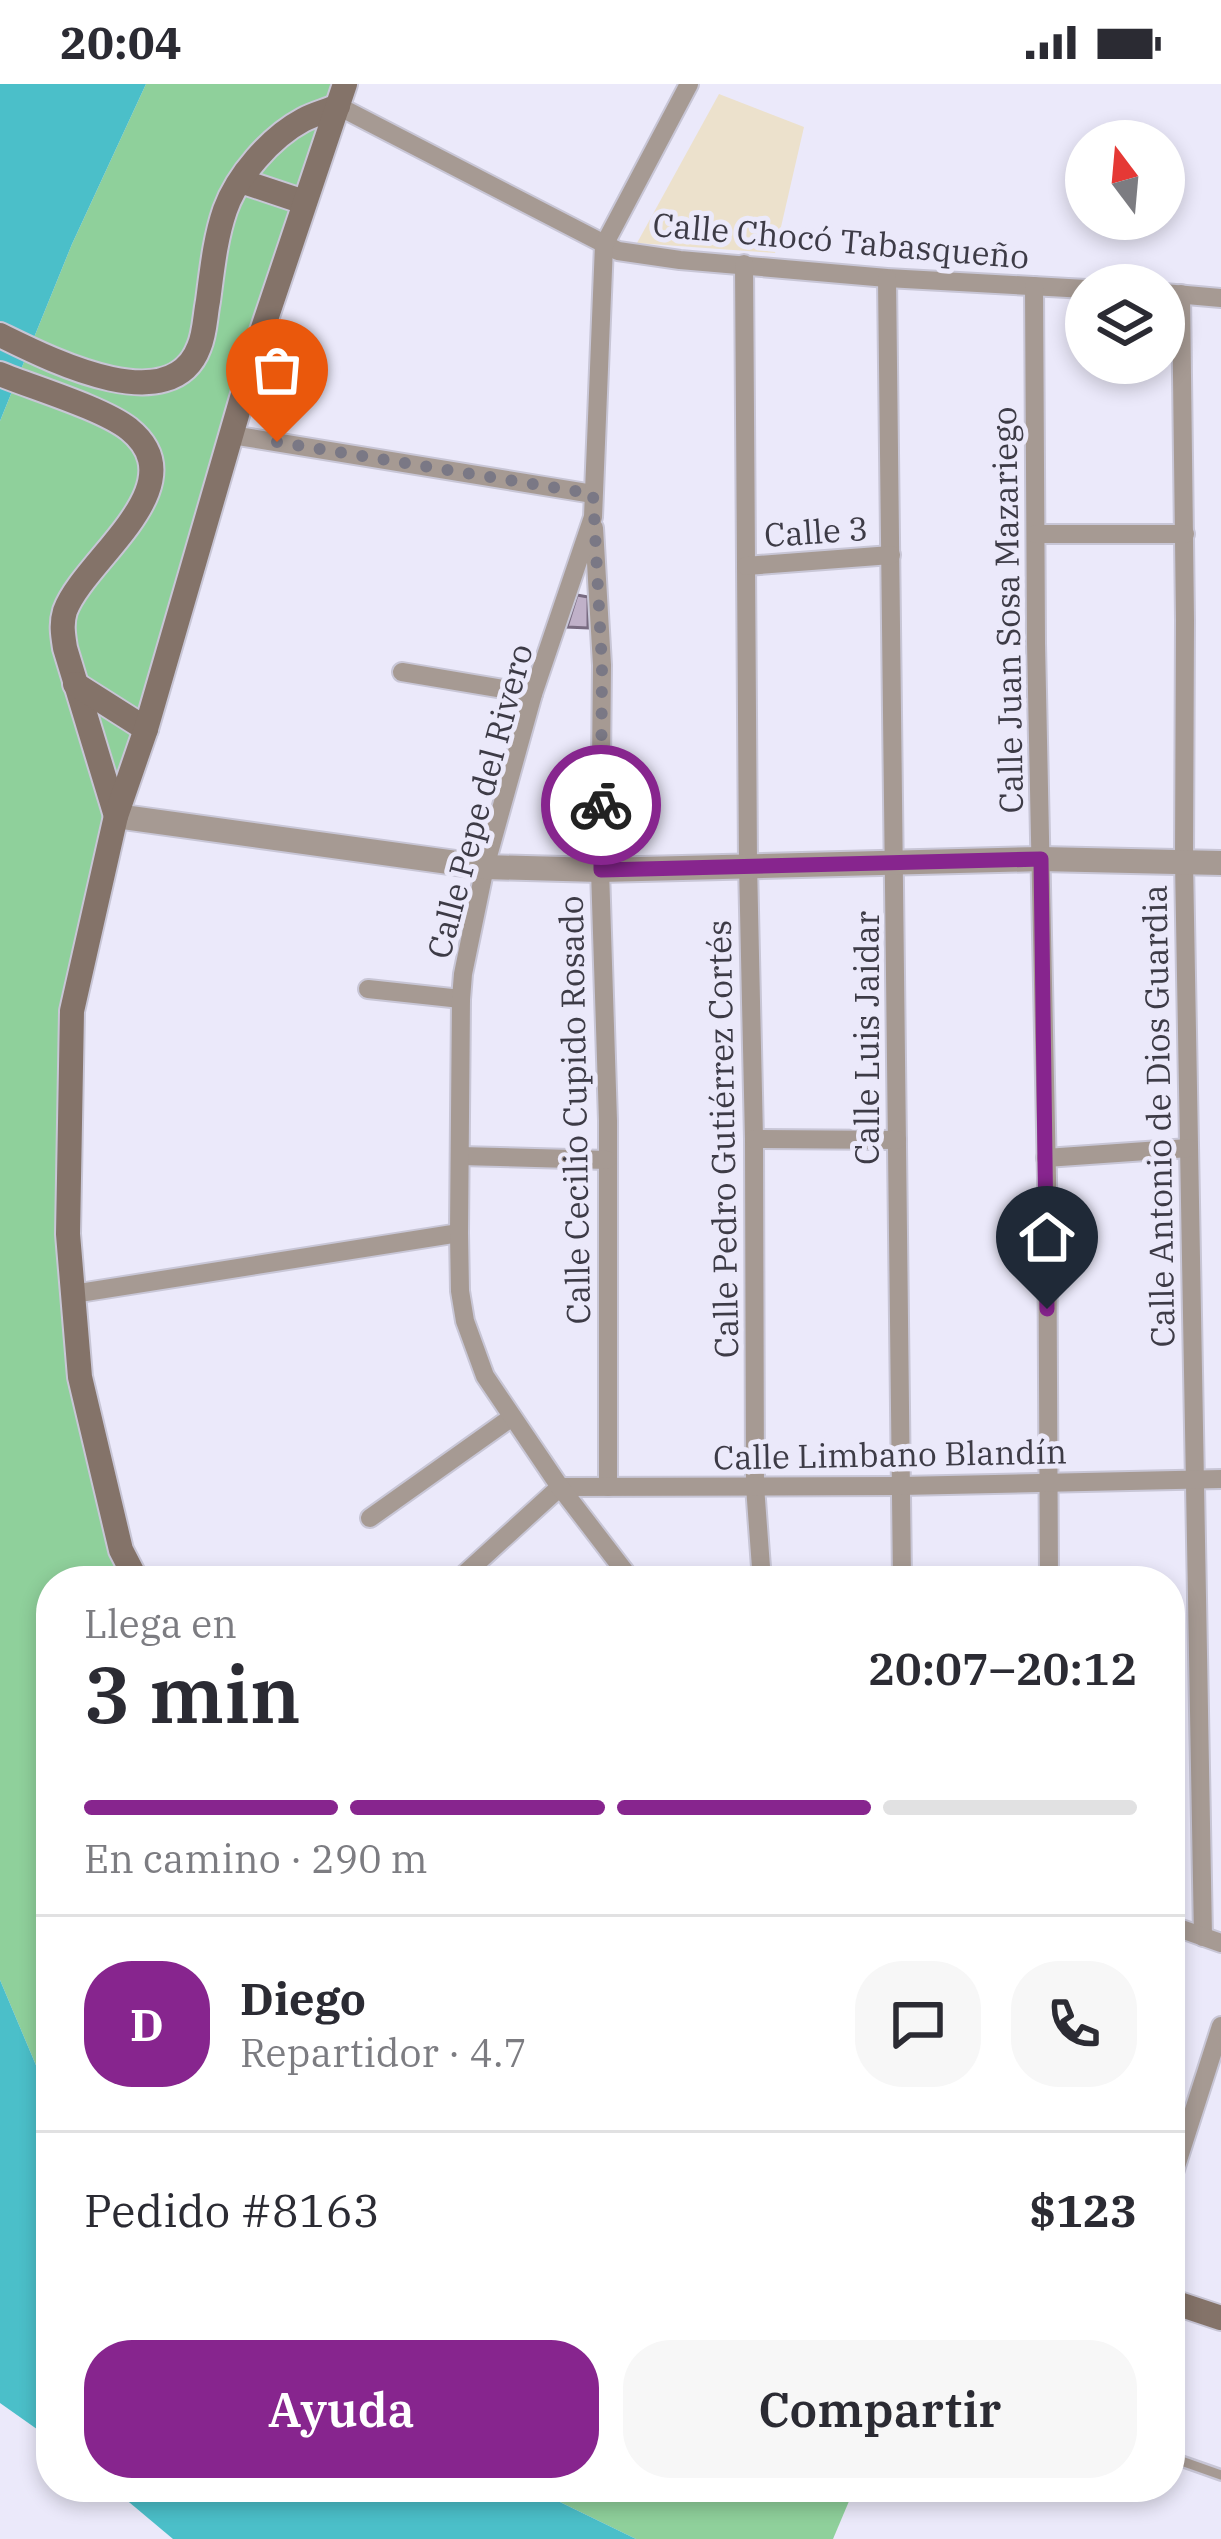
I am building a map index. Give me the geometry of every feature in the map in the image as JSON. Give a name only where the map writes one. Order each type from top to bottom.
[{"type":"main road","points":[[0,334],[31,350],[133,384],[156,382],[185,369],[203,334],[226,206],[241,181],[283,134],[341,95]]},
{"type":"main road","points":[[129,1566],[80,1377],[68,1234],[73,1011],[116,816],[341,95]]},
{"type":"main road","points":[[241,181],[304,202]]},
{"type":"main road","points":[[0,374],[130,430],[148,455],[151,474],[140,510],[72,597],[62,627],[116,816]]},
{"type":"main road","points":[[75,684],[146,729]]},
{"type":"main road","points":[[1185,2306],[1221,2318]]},
{"type":"street","name":"Calle Pepe del Rivero","points":[[621,1566],[512,1418],[478,1363],[465,1321],[459,1233],[461,999],[485,867],[533,694],[593,517],[604,245],[689,84]]},
{"type":"street","name":"Calle Chocó Tabasqueño","points":[[341,95],[604,245],[642,255],[887,278],[1065,288]]},
{"type":"street","name":"Calle Pedro Gutiérrez Cortés","points":[[744,264],[755,1486],[760,1566]]},
{"type":"street","name":"Calle Luis Jaidar","points":[[887,278],[902,1566]]},
{"type":"street","name":"Calle Juan Sosa Mazariego","points":[[1034,286],[1049,1566]]},
{"type":"street","points":[[1185,295],[1221,298]]},
{"type":"street","name":"Calle Antonio de Dios Guardia","points":[[1177,384],[1185,535],[1184,862],[1194,1480],[1212,1940]]},
{"type":"street","points":[[232,435],[593,494]]},
{"type":"street","name":"Calle Cecilio Cupido Rosado","points":[[593,517],[602,665],[608,1487]]},
{"type":"street","points":[[1036,534],[1185,535]]},
{"type":"street","name":"Calle 3","points":[[746,566],[891,555]]},
{"type":"street","points":[[402,672],[533,694]]},
{"type":"street","points":[[116,816],[485,867],[601,870],[1041,859],[1221,862]]},
{"type":"street","points":[[368,989],[461,999]]},
{"type":"street","points":[[754,1139],[897,1140]]},
{"type":"street","points":[[1046,1158],[1189,1148]]},
{"type":"street","points":[[460,1156],[608,1160]]},
{"type":"street","points":[[73,1294],[459,1233]]},
{"type":"street","points":[[370,1518],[512,1418]]},
{"type":"street","name":"Calle Limbano Blandín","points":[[560,1487],[1221,1479]]},
{"type":"street","points":[[473,1566],[560,1487]]},
{"type":"street","points":[[1185,2138],[1221,2026]]},
{"type":"lane","points":[[1185,2462],[1221,2475]]},
{"type":"shaded area","points":[[719,94],[804,127],[775,253],[637,243]]},
{"type":"green space","points":[[146,84],[345,84],[304,202],[72,1011],[73,1294],[134,1566],[36,1566],[36,2065],[0,1980],[0,421],[72,244]]},
{"type":"green space","points":[[560,2502],[849,2502],[833,2539],[636,2539]]},
{"type":"water","points":[[0,84],[146,84],[72,244],[0,421]]},
{"type":"water","points":[[0,1980],[36,2065],[36,2428],[0,2403]]},
{"type":"water","points":[[129,2502],[560,2502],[636,2539],[173,2539]]},
{"type":"building","points":[[577,595],[588,597],[588,628],[567,627]]},
{"type":"way so far","points":[[277,442],[593,494],[602,665],[601,805]]},
{"type":"route","points":[[601,805],[601,870],[1041,859],[1047,1309]]}]
